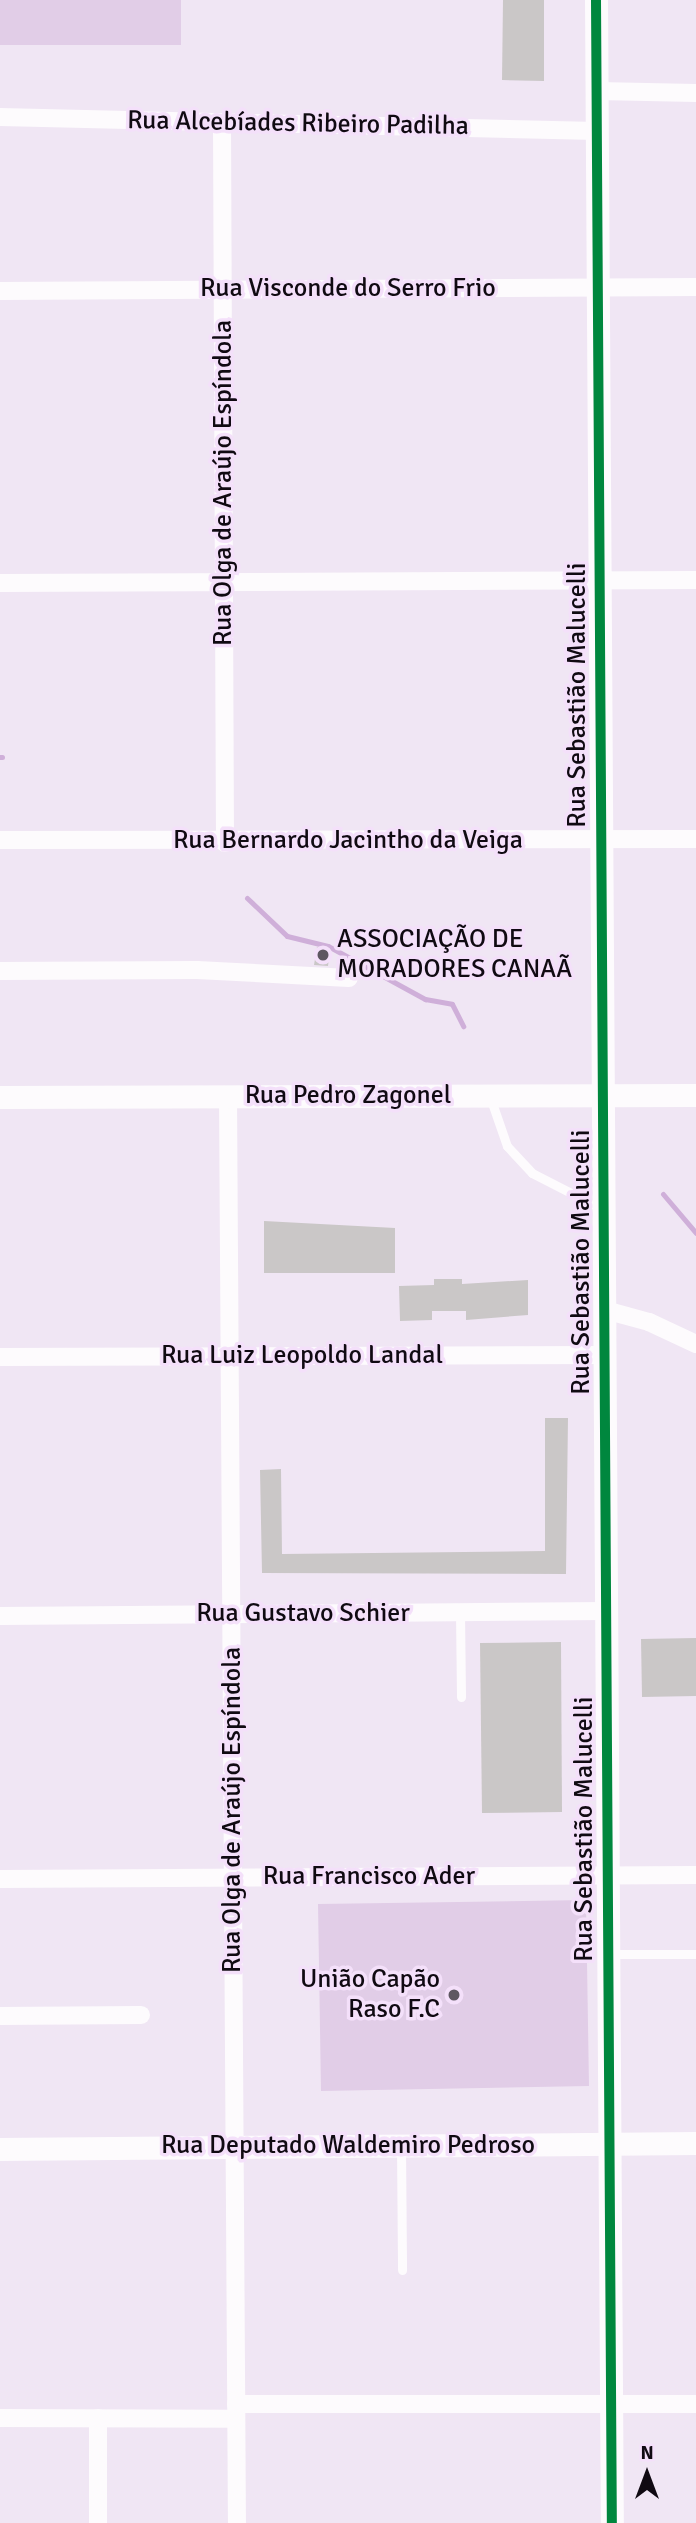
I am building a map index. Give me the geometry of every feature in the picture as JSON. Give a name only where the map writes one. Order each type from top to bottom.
[{"type":"street","name":"Rua Sebastião Malucelli","points":[[596,0],[612,2523]]},
{"type":"street","points":[[597,91],[696,93]]},
{"type":"street","name":"Rua Alcebíades Ribeiro Padilha","points":[[0,117],[597,131]]},
{"type":"street","name":"Rua Olga de Araújo Espíndola","points":[[222,122],[225,843]]},
{"type":"street","name":"Rua Visconde do Serro Frio","points":[[0,291],[696,287]]},
{"type":"street","points":[[0,583],[696,580]]},
{"type":"street","name":"Rua Bernardo Jacintho da Veiga","points":[[0,840],[225,843],[696,839]]},
{"type":"street","points":[[0,971],[197,970],[349,978]]},
{"type":"street","name":"Rua Pedro Zagonel","points":[[0,1097],[696,1095]]},
{"type":"street","name":"Rua Olga de Araújo Espíndola","points":[[228,1097],[237,2523]]},
{"type":"street","points":[[605,1310],[649,1322],[696,1343]]},
{"type":"street","name":"Rua Luiz Leopoldo Landal","points":[[0,1357],[605,1354]]},
{"type":"street","name":"Rua Gustavo Schier","points":[[0,1616],[607,1611]]},
{"type":"street","name":"Rua Francisco Ader","points":[[0,1879],[696,1875]]},
{"type":"street","points":[[0,2016],[141,2015]]},
{"type":"street","name":"Rua Deputado Waldemiro Pedroso","points":[[0,2149],[696,2143]]},
{"type":"street","points":[[0,2418],[696,2404]]},
{"type":"street","points":[[98,2418],[98,2523]]},
{"type":"lane","points":[[490,1095],[507,1146],[532,1173],[604,1210]]},
{"type":"lane","points":[[460,1612],[461,1696]]},
{"type":"lane","points":[[609,1955],[696,1954]]},
{"type":"lane","points":[[401,2145],[402,2270]]},
{"type":"shaded area","points":[[0,0],[181,0],[181,45],[0,45]]},
{"type":"shaded area","name":"União Capão Raso F.C","points":[[586,1900],[589,2086],[321,2091],[318,1904]]},
{"type":"building","points":[[503,0],[544,0],[544,81],[502,80]]},
{"type":"building","name":"ASSOCIAÇÃO DE MORADORES CANAÃ","points":[[317,947],[330,951],[328,966],[314,965]]},
{"type":"building","points":[[264,1221],[395,1228],[395,1273],[264,1273]]},
{"type":"building","points":[[434,1279],[462,1279],[462,1284],[528,1280],[528,1315],[466,1320],[466,1311],[432,1311],[432,1320],[400,1321],[399,1286],[434,1285]]},
{"type":"building","points":[[545,1418],[568,1418],[566,1574],[262,1573],[260,1470],[281,1469],[282,1554],[545,1551]]},
{"type":"building","points":[[696,1638],[696,1696],[642,1697],[641,1639]]},
{"type":"building","points":[[561,1642],[562,1812],[482,1813],[480,1643]]},
{"type":"waterway","points":[[247,898],[287,936],[328,946],[425,999],[452,1004],[463,1026]]},
{"type":"waterway","points":[[663,1194],[696,1233]]},
{"type":"cycle path","points":[[596,0],[612,2523]]},
{"type":"place","name":"ASSOCIAÇÃO DE MORADORES CANAÃ","points":[[323,955]]},
{"type":"place","name":"União Capão Raso F.C","points":[[454,1995]]}]
